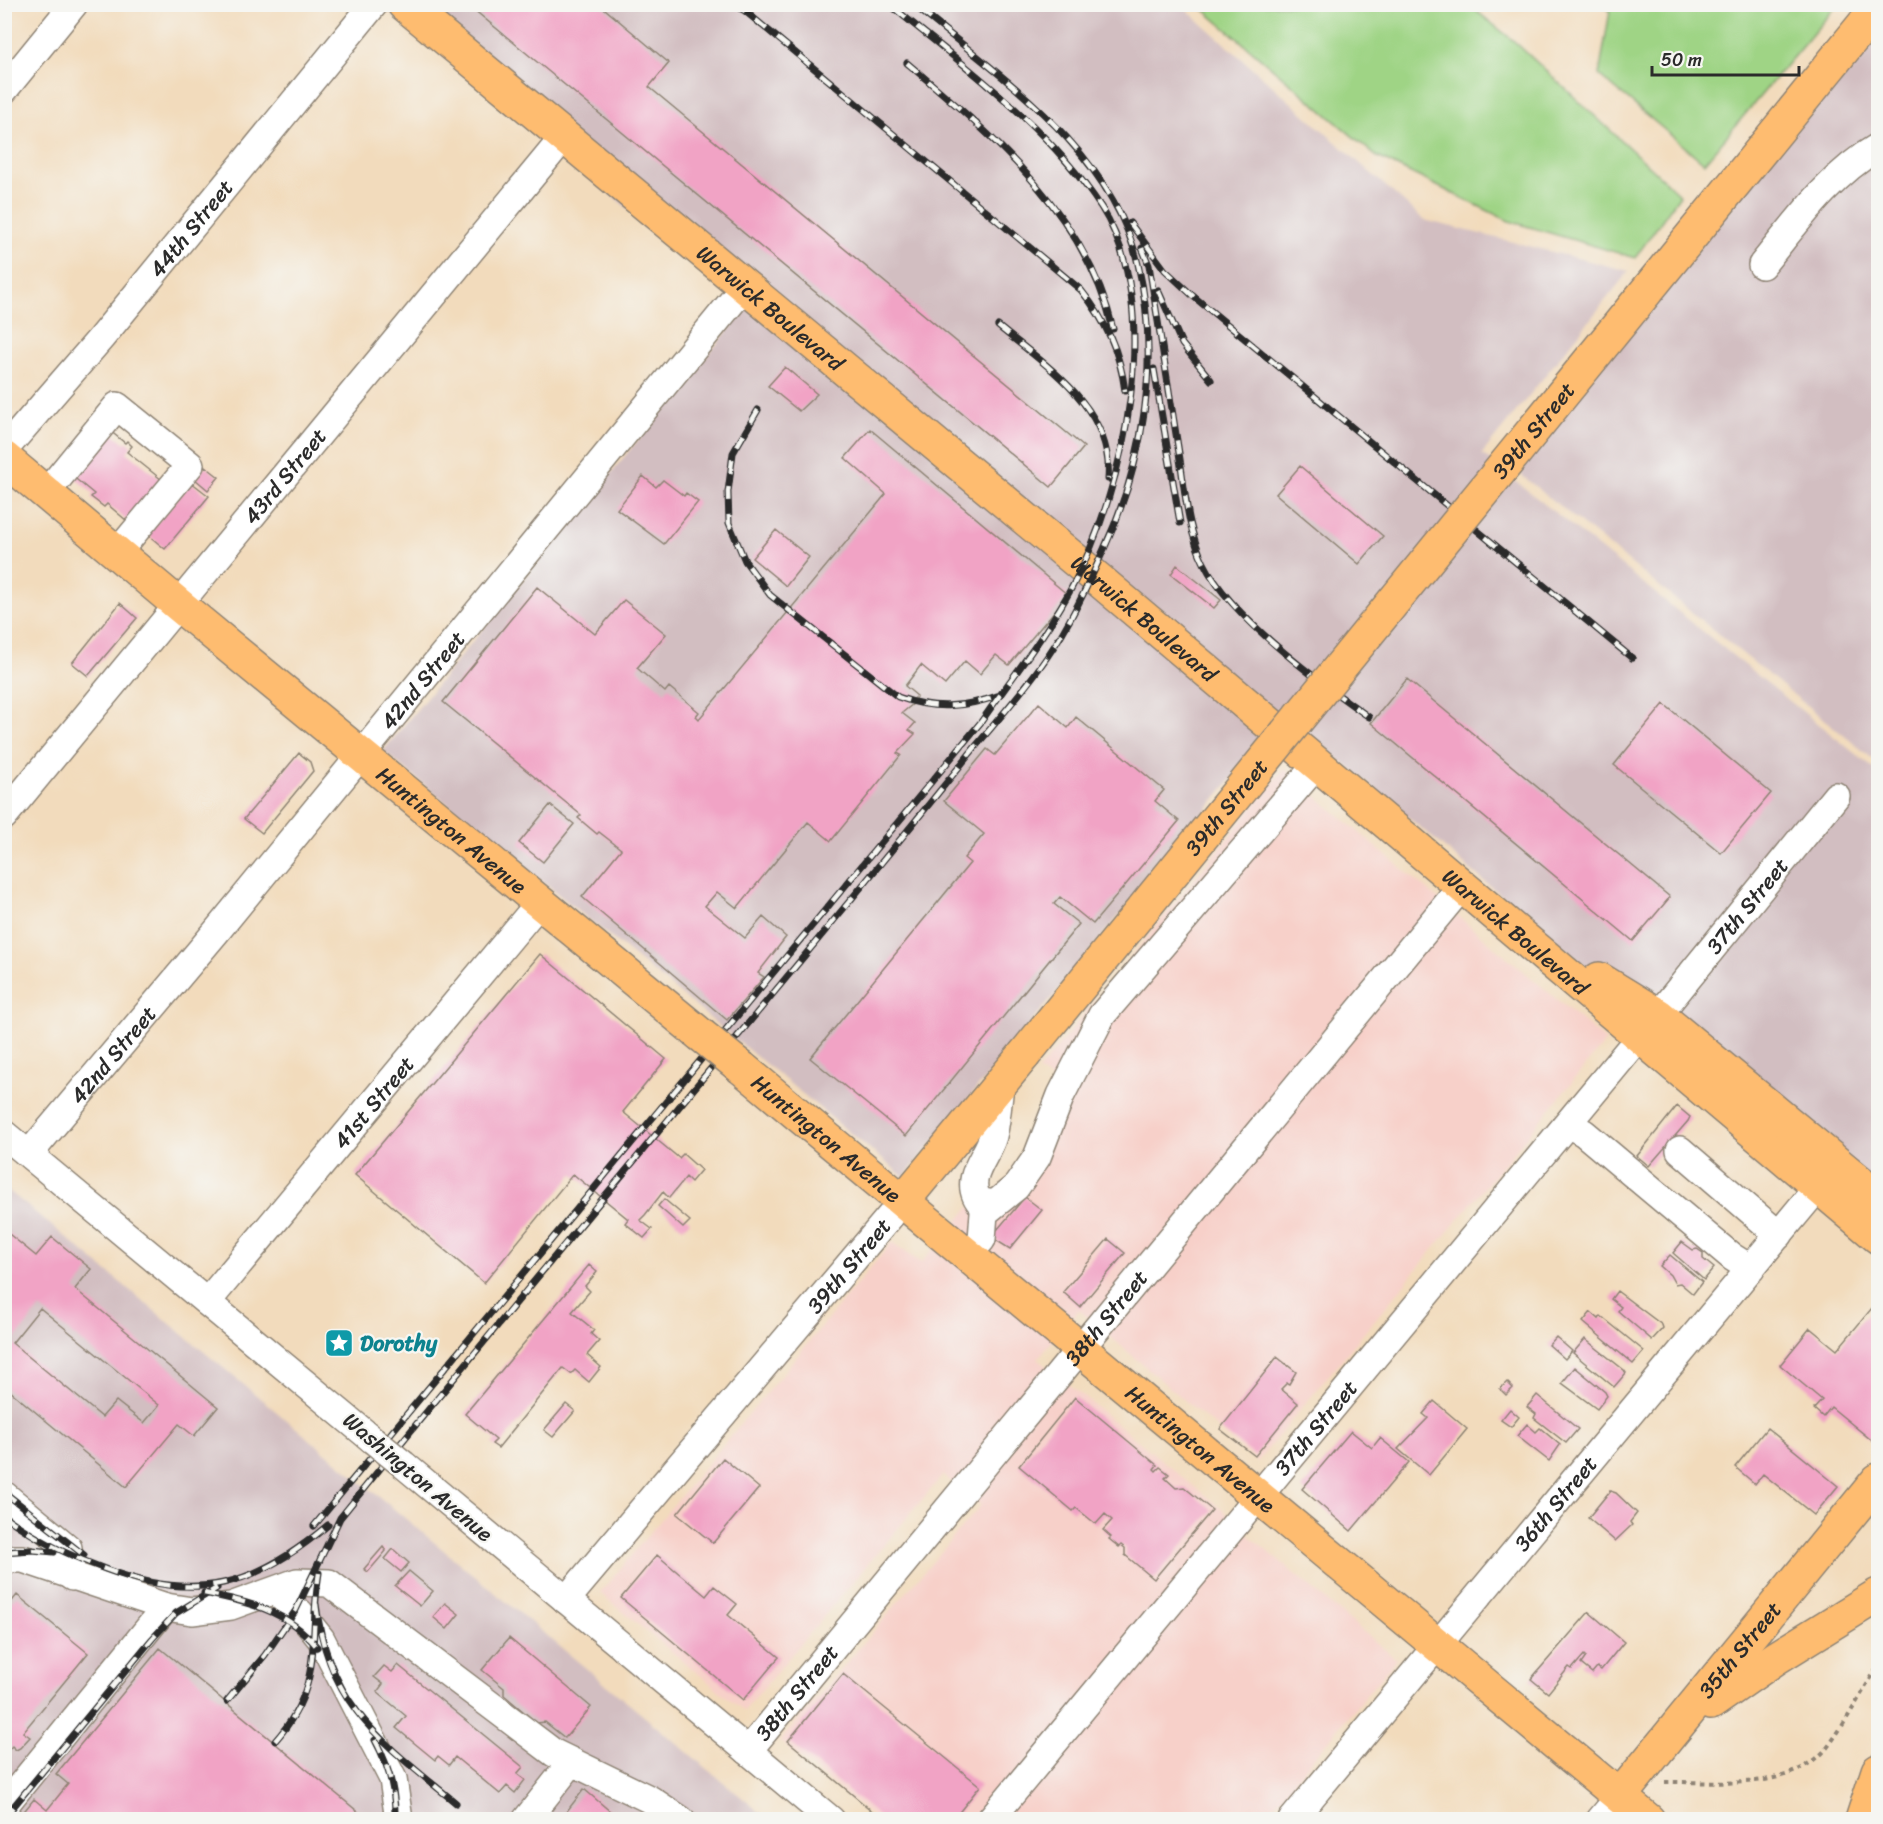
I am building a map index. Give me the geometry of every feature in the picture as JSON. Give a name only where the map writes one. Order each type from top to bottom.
[{"type":"main road","name":"Warwick Boulevard","points":[[404,4],[1516,930],[1649,1025]]},
{"type":"main road","name":"39th Street","points":[[903,1201],[1878,7]]},
{"type":"main road","name":"Huntington Avenue","points":[[4,458],[180,606],[1438,1644],[1610,1808],[1648,1820]]},
{"type":"main road","points":[[1649,1025],[1819,1186],[1878,1237]]},
{"type":"main road","points":[[1649,1025],[1878,1197]]},
{"type":"main road","name":"35th Street","points":[[1610,1808],[1878,1480]]},
{"type":"main road","points":[[1673,1732],[1776,1658],[1878,1595]]},
{"type":"main road","points":[[1862,1820],[1878,1771]]},
{"type":"street","points":[[4,90],[74,4]]},
{"type":"street","name":"44th Street","points":[[4,450],[105,334],[374,4]]},
{"type":"street","name":"43rd Street","points":[[4,816],[180,606],[564,137]]},
{"type":"street","points":[[1762,264],[1832,182],[1858,159],[1878,147]]},
{"type":"street","name":"42nd Street","points":[[29,1154],[362,754],[745,286]]},
{"type":"street","points":[[46,493],[117,406],[190,465],[117,553]]},
{"type":"street","points":[[968,1255],[981,1239],[984,1213],[1016,1187],[1039,1155],[1061,1095],[1102,1015],[1318,763]]},
{"type":"street","name":"37th Street","points":[[990,1820],[1568,1124],[1836,796]]},
{"type":"street","name":"38th Street","points":[[748,1751],[1463,885]]},
{"type":"street","name":"41st Street","points":[[207,1302],[540,902]]},
{"type":"street","points":[[993,1204],[979,1201],[975,1196],[974,1180],[978,1164],[991,1143],[1000,1085]]},
{"type":"street","points":[[1568,1124],[1584,1133],[1750,1269]]},
{"type":"street","name":"Washington Avenue","points":[[4,1134],[831,1820]]},
{"type":"street","points":[[1680,1150],[1779,1234]]},
{"type":"street","name":"36th Street","points":[[1292,1820],[1819,1186]]},
{"type":"street","name":"39th Street","points":[[566,1600],[903,1201]]},
{"type":"street","points":[[4,1495],[68,1548],[72,1577]]},
{"type":"street","points":[[4,1559],[23,1559],[166,1607],[192,1611],[231,1606],[297,1582],[329,1583],[554,1753],[651,1800],[681,1820]]},
{"type":"street","points":[[275,1591],[300,1613],[321,1639],[393,1779],[399,1820]]},
{"type":"street","points":[[4,1806],[166,1607]]},
{"type":"street","points":[[526,1820],[572,1762]]},
{"type":"path","points":[[1658,1782],[1772,1780],[1803,1769],[1832,1742],[1878,1667]]},
{"type":"shaded area","points":[[381,5],[1181,5],[1424,220],[1629,271],[1482,454],[1878,772],[1878,1211],[1285,714],[904,1177],[383,751],[747,307]]},
{"type":"shaded area","points":[[1878,29],[1878,763],[1515,470]]},
{"type":"shaded area","points":[[1284,769],[1606,1041],[1257,1462],[1079,1310],[1037,1359],[1218,1506],[1254,1540],[1396,1659],[1263,1819],[875,1819],[780,1741],[981,1505],[943,1475],[744,1711],[600,1593],[892,1242],[921,1263],[968,1209],[1023,1170],[1057,1082],[1038,1071]]},
{"type":"shaded area","points":[[4,1187],[74,1244],[768,1819],[5,1819]]},
{"type":"green space","points":[[1198,5],[1469,5],[1515,42],[1680,195],[1635,258],[1509,221],[1376,156]]},
{"type":"green space","points":[[1604,5],[1837,5],[1704,163],[1599,75],[1610,11]]},
{"type":"building","points":[[467,4],[599,4],[669,63],[649,87],[1084,447],[1051,487]]},
{"type":"building","points":[[785,367],[817,394],[799,411],[768,386]]},
{"type":"building","points":[[870,429],[1068,595],[1009,665],[996,655],[980,674],[965,661],[945,685],[921,665],[905,686],[917,696],[911,702],[913,704],[902,713],[915,723],[909,730],[915,734],[897,753],[901,755],[831,841],[808,822],[737,908],[717,892],[705,906],[745,938],[763,917],[786,937],[758,973],[764,977],[727,1020],[582,897],[621,849],[599,832],[597,834],[578,818],[581,815],[443,702],[537,587],[595,634],[624,600],[666,634],[637,668],[665,692],[669,687],[699,712],[696,716],[699,719],[886,494],[845,458]]},
{"type":"building","points":[[109,430],[125,443],[127,441],[132,446],[127,452],[162,480],[127,521],[107,504],[104,507],[91,497],[94,494],[71,475]]},
{"type":"building","points":[[205,466],[219,477],[208,490],[195,479]]},
{"type":"building","points":[[1300,466],[1383,536],[1359,564],[1276,494]]},
{"type":"building","points":[[643,476],[656,487],[663,480],[684,496],[686,493],[698,502],[664,544],[617,509]]},
{"type":"building","points":[[191,482],[209,496],[165,549],[147,534]]},
{"type":"building","points":[[776,530],[809,557],[786,586],[752,558]]},
{"type":"building","points":[[1177,565],[1221,600],[1214,608],[1171,574]]},
{"type":"building","points":[[120,603],[137,618],[88,676],[72,663]]},
{"type":"building","points":[[1407,679],[1670,897],[1633,941],[1371,723]]},
{"type":"building","points":[[1039,703],[1068,728],[1076,717],[1164,790],[1155,801],[1179,821],[1093,924],[1060,897],[1054,904],[1079,924],[906,1136],[810,1058],[970,863],[964,858],[984,834],[944,801],[987,749],[995,755]]},
{"type":"building","points":[[1664,704],[1771,793],[1721,853],[1614,765]]},
{"type":"building","points":[[299,753],[310,762],[313,771],[262,833],[244,819]]},
{"type":"building","points":[[550,805],[574,824],[543,862],[519,843]]},
{"type":"building","points":[[540,954],[666,1059],[623,1112],[679,1158],[683,1154],[701,1170],[691,1182],[686,1177],[669,1198],[663,1192],[640,1220],[652,1229],[644,1238],[625,1223],[628,1219],[573,1174],[484,1283],[355,1175]]},
{"type":"building","points":[[1677,1106],[1690,1117],[1649,1166],[1637,1156]]},
{"type":"building","points":[[1025,1197],[1042,1210],[1010,1249],[991,1237]]},
{"type":"building","points":[[664,1199],[690,1221],[683,1228],[658,1206]]},
{"type":"building","points":[[4,1230],[36,1256],[52,1237],[91,1269],[75,1289],[218,1407],[194,1436],[179,1424],[126,1487],[4,1386],[4,1297],[10,1290],[7,1288],[10,1284],[4,1279]],"holes":[[[40,1308],[159,1405],[144,1423],[116,1401],[102,1417],[12,1343]]]},
{"type":"building","points":[[1108,1239],[1125,1253],[1080,1307],[1063,1292]]},
{"type":"building","points":[[1682,1242],[1693,1250],[1697,1249],[1703,1253],[1703,1259],[1714,1268],[1704,1280],[1673,1253]]},
{"type":"building","points":[[1670,1255],[1702,1282],[1693,1294],[1680,1283],[1675,1284],[1670,1275],[1660,1266]]},
{"type":"building","points":[[589,1265],[597,1272],[585,1286],[590,1291],[572,1312],[594,1330],[591,1334],[599,1341],[587,1355],[601,1367],[589,1382],[575,1370],[571,1374],[563,1368],[498,1448],[492,1444],[496,1440],[465,1414]]},
{"type":"building","points":[[1617,1291],[1662,1325],[1663,1328],[1652,1340],[1618,1311],[1621,1307],[1611,1299]]},
{"type":"building","points":[[1872,1308],[1878,1314],[1878,1438],[1875,1443],[1831,1407],[1823,1417],[1814,1409],[1822,1400],[1780,1365],[1810,1328],[1837,1350]]},
{"type":"building","points":[[1591,1312],[1599,1319],[1601,1316],[1644,1351],[1633,1364],[1583,1322]]},
{"type":"building","points":[[1556,1337],[1572,1351],[1565,1359],[1549,1345]]},
{"type":"building","points":[[1585,1339],[1626,1373],[1614,1387],[1573,1353]]},
{"type":"building","points":[[1277,1357],[1296,1372],[1289,1384],[1287,1383],[1281,1389],[1298,1403],[1255,1456],[1220,1429]]},
{"type":"building","points":[[1575,1367],[1605,1392],[1607,1396],[1597,1409],[1562,1383]]},
{"type":"building","points":[[1507,1382],[1513,1388],[1506,1395],[1500,1389]]},
{"type":"building","points":[[1537,1395],[1578,1429],[1566,1443],[1534,1418],[1536,1414],[1527,1407]]},
{"type":"building","points":[[1075,1397],[1157,1465],[1154,1469],[1156,1471],[1160,1467],[1169,1474],[1165,1478],[1176,1488],[1184,1487],[1212,1510],[1154,1579],[1125,1555],[1125,1548],[1121,1545],[1119,1547],[1109,1539],[1111,1537],[1103,1530],[1112,1520],[1105,1514],[1096,1524],[1076,1508],[1073,1511],[1019,1466]]},
{"type":"building","points":[[1434,1401],[1467,1429],[1429,1475],[1398,1449],[1428,1418],[1423,1414]]},
{"type":"building","points":[[566,1404],[575,1411],[553,1437],[544,1430]]},
{"type":"building","points":[[1510,1409],[1519,1417],[1511,1427],[1501,1420]]},
{"type":"building","points":[[1527,1424],[1536,1432],[1540,1428],[1560,1445],[1549,1461],[1517,1436]]},
{"type":"building","points":[[1767,1428],[1838,1486],[1814,1515],[1763,1474],[1755,1484],[1735,1467]]},
{"type":"building","points":[[1351,1431],[1372,1448],[1380,1438],[1409,1462],[1351,1531],[1302,1489]]},
{"type":"building","points":[[723,1458],[759,1488],[713,1543],[677,1514]]},
{"type":"building","points":[[1610,1491],[1616,1493],[1637,1513],[1630,1522],[1632,1525],[1615,1541],[1588,1518]]},
{"type":"building","points":[[383,1547],[386,1551],[368,1572],[364,1569]]},
{"type":"building","points":[[393,1549],[409,1563],[401,1572],[385,1559]]},
{"type":"building","points":[[657,1555],[706,1596],[714,1586],[737,1604],[728,1615],[779,1657],[743,1700],[621,1598]]},
{"type":"building","points":[[409,1571],[433,1591],[420,1606],[395,1586]]},
{"type":"building","points":[[17,1595],[88,1653],[23,1732],[30,1737],[20,1748],[16,1750],[12,1746],[4,1755],[4,1611]]},
{"type":"building","points":[[445,1603],[459,1614],[447,1629],[433,1617]]},
{"type":"building","points":[[1589,1612],[1624,1642],[1601,1670],[1597,1667],[1592,1673],[1581,1664],[1586,1657],[1584,1655],[1572,1669],[1569,1667],[1548,1693],[1531,1679]]},
{"type":"building","points":[[509,1638],[591,1707],[565,1738],[545,1722],[537,1723],[504,1695],[504,1688],[482,1670]]},
{"type":"building","points":[[160,1648],[368,1820],[17,1820],[34,1799],[47,1810],[68,1784],[56,1774]]},
{"type":"building","points":[[398,1665],[523,1767],[517,1774],[525,1780],[515,1793],[507,1786],[500,1794],[455,1757],[449,1765],[438,1756],[435,1760],[396,1728],[406,1716],[377,1692],[383,1684],[374,1677],[384,1666],[392,1672]]},
{"type":"building","points":[[843,1674],[980,1786],[953,1820],[883,1820],[788,1741]]},
{"type":"building","points":[[584,1789],[618,1818],[622,1820],[560,1820]]},
{"type":"railway","points":[[733,4],[745,11],[1081,290],[1105,325],[1120,363],[1125,391]]},
{"type":"railway","points":[[314,1526],[981,722],[1052,622],[1091,547],[1108,500],[1121,450],[1130,397],[1134,345],[1131,294],[1120,248],[1101,207],[1056,149],[1003,98],[889,4]]},
{"type":"railway","points":[[227,1701],[265,1655],[296,1610],[340,1518],[1030,680],[1071,618],[1118,515],[1139,445],[1148,372],[1145,300],[1138,264],[1124,222],[1103,185],[1077,150],[1047,118],[1014,87],[913,4]]},
{"type":"railway","points":[[907,63],[1003,149],[1059,214],[1082,249],[1100,288],[1113,329]]},
{"type":"railway","points":[[1130,223],[1165,270],[1193,296],[1632,658]]},
{"type":"railway","points":[[1142,248],[1149,265],[1187,509],[1198,550],[1204,563],[1217,584],[1254,626],[1326,686],[1369,717]]},
{"type":"railway","points":[[1158,290],[1182,344],[1211,380]]},
{"type":"railway","points":[[998,326],[1055,373],[1088,410],[1100,431],[1107,454],[1108,479]]},
{"type":"railway","points":[[1154,369],[1180,523]]},
{"type":"railway","points":[[758,410],[733,453],[728,492],[729,523],[745,561],[770,595],[898,697],[924,704],[949,706],[974,703],[1000,695]]},
{"type":"railway","points":[[4,1492],[84,1555]]},
{"type":"railway","points":[[4,1516],[53,1546],[105,1569],[168,1585],[196,1586],[223,1583],[249,1575],[275,1563],[328,1525]]},
{"type":"railway","points":[[4,1552],[32,1550],[54,1552]]},
{"type":"railway","points":[[275,1741],[291,1720],[308,1681],[312,1661],[319,1573]]},
{"type":"railway","points":[[4,1818],[176,1613],[217,1588]]},
{"type":"railway","points":[[204,1593],[251,1604],[280,1616],[305,1634],[317,1647]]},
{"type":"railway","points":[[316,1604],[322,1639],[333,1670],[346,1696],[382,1740],[456,1803]]},
{"type":"railway","points":[[375,1740],[390,1778],[395,1820]]},
{"type":"place","name":"Dorothy","points":[[339,1343]]}]
